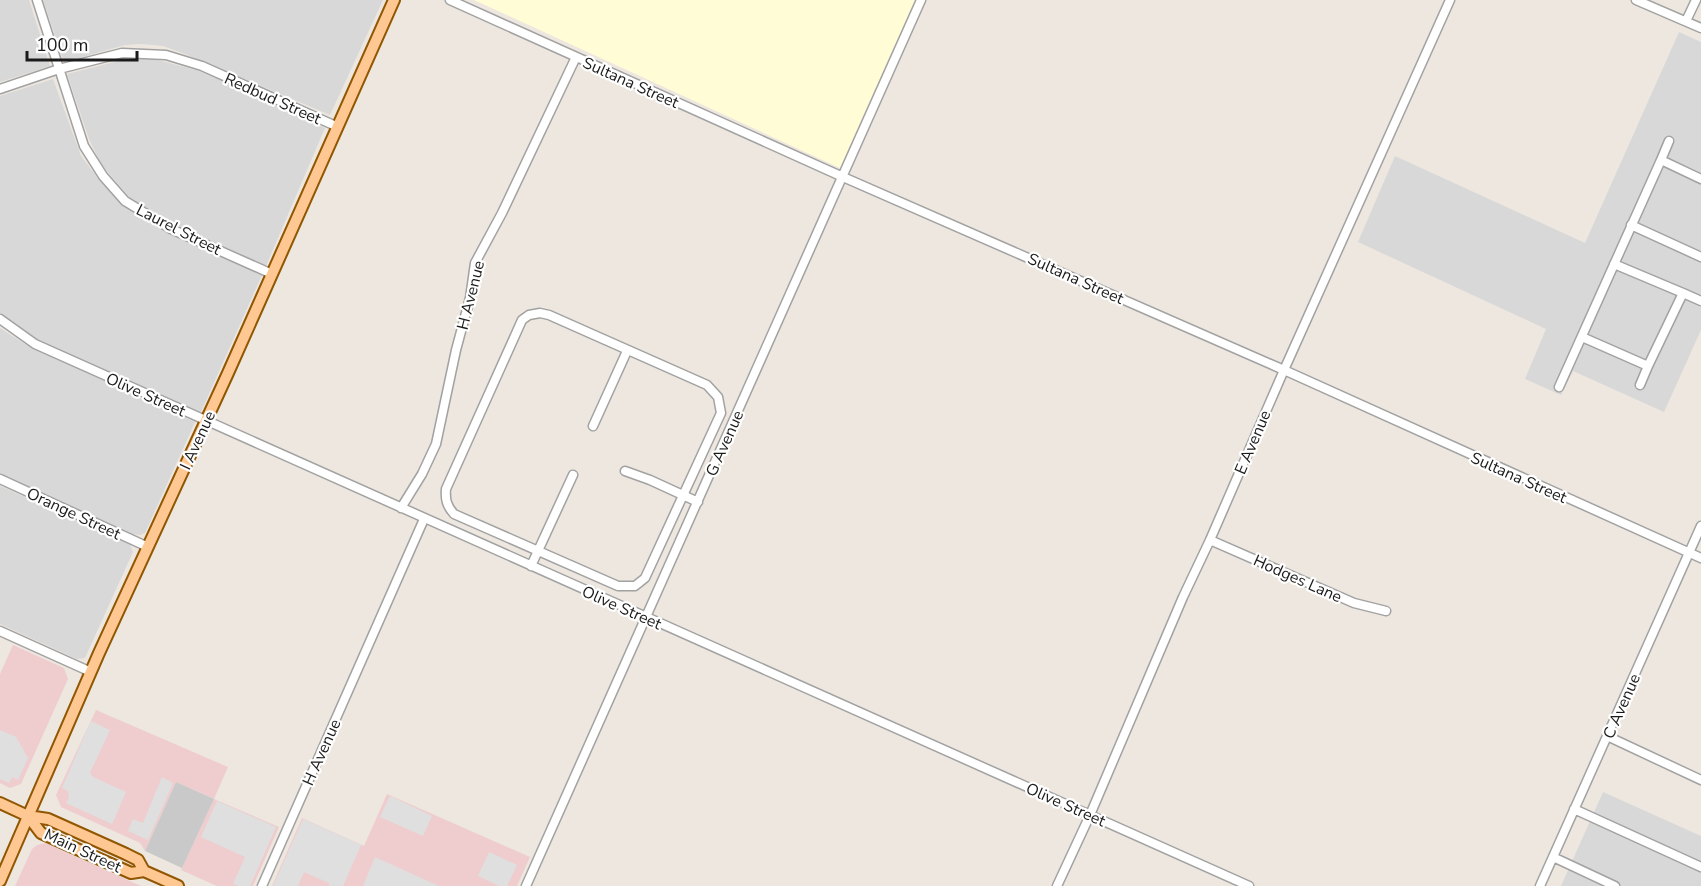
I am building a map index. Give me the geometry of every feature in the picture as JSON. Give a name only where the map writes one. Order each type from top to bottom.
[{"type":"main road","name":"I Avenue","points":[[0,881],[91,672],[394,0]]},
{"type":"main road","name":"Main Street","points":[[0,803],[28,816],[41,833],[131,873],[144,871],[178,886]]},
{"type":"street","name":"Laurel Street","points":[[37,0],[84,146],[103,177],[125,201],[171,229],[272,274]]},
{"type":"street","name":"Sultana Street","points":[[450,0],[843,177],[1284,370],[1701,558]]},
{"type":"street","name":"G Avenue","points":[[526,886],[921,0]]},
{"type":"street","name":"E Avenue","points":[[1058,886],[1183,597],[1450,0]]},
{"type":"street","points":[[1636,0],[1701,28]]},
{"type":"street","points":[[1686,21],[1696,0]]},
{"type":"street","name":"Redbud Street","points":[[0,88],[59,69],[122,53],[166,55],[202,66],[338,127]]},
{"type":"street","name":"H Avenue","points":[[401,508],[422,474],[436,444],[470,297],[475,263],[502,213],[576,57]]},
{"type":"street","points":[[1559,387],[1669,141]]},
{"type":"street","points":[[1661,160],[1701,178]]},
{"type":"street","points":[[1631,225],[1701,257]]},
{"type":"street","points":[[1614,264],[1701,301]]},
{"type":"street","points":[[1640,385],[1683,293]]},
{"type":"street","points":[[540,313],[549,315],[627,351],[707,385],[718,397],[722,413],[645,578],[635,586],[618,586],[454,514],[445,498],[446,489],[522,320],[529,315],[540,313]]},
{"type":"street","name":"Olive Street","points":[[0,319],[34,344],[1249,886]]},
{"type":"street","points":[[1582,337],[1648,366]]},
{"type":"street","points":[[593,426],[627,351]]},
{"type":"street","points":[[625,471],[698,502]]},
{"type":"street","points":[[531,566],[573,475]]},
{"type":"street","name":"Orange Street","points":[[0,479],[148,547]]},
{"type":"street","name":"H Avenue","points":[[262,886],[424,519]]},
{"type":"street","name":"C Avenue","points":[[1540,886],[1701,526]]},
{"type":"street","name":"Hodges Lane","points":[[1210,540],[1354,603],[1386,611]]},
{"type":"street","points":[[0,631],[91,672]]},
{"type":"street","points":[[1607,736],[1701,780]]},
{"type":"street","points":[[1574,808],[1701,867]]},
{"type":"street","points":[[1553,857],[1615,886]]},
{"type":"shaded area","points":[[0,0],[29,0],[50,66],[0,82]]},
{"type":"shaded area","points":[[43,0],[383,0],[330,115],[163,46],[125,45],[64,62]]},
{"type":"shaded area","points":[[474,0],[915,0],[840,168]]},
{"type":"shaded area","points":[[1679,32],[1701,42],[1701,330],[1664,412],[1573,371],[1561,395],[1525,379],[1546,329],[1358,242],[1395,156],[1585,243]]},
{"type":"shaded area","points":[[126,59],[158,60],[196,70],[325,128],[266,266],[178,228],[148,210],[130,198],[101,164],[89,139],[67,74]]},
{"type":"shaded area","points":[[53,79],[81,156],[112,194],[163,231],[262,275],[200,414],[42,344],[17,328],[0,313],[0,96]]},
{"type":"shaded area","points":[[0,328],[31,348],[195,422],[145,533],[133,534],[0,474]]},
{"type":"shaded area","points":[[0,486],[130,544],[133,552],[85,658],[77,659],[0,624]]},
{"type":"shaded area","points":[[13,645],[64,668],[68,679],[21,784],[10,788],[0,783],[0,674]]},
{"type":"shaded area","points":[[96,710],[228,767],[214,799],[176,782],[145,851],[140,843],[61,807],[56,795]]},
{"type":"shaded area","points":[[91,721],[110,730],[90,773],[93,777],[126,792],[112,824],[66,803],[69,798],[68,791],[62,788]]},
{"type":"shaded area","points":[[0,730],[16,737],[28,758],[18,780],[12,777],[9,783],[0,779]]},
{"type":"shaded area","points":[[162,777],[173,783],[148,840],[128,831],[133,819],[143,823]]},
{"type":"shaded area","points":[[176,782],[214,799],[182,868],[145,851]]},
{"type":"shaded area","points":[[1603,792],[1701,836],[1701,886],[1561,886]]},
{"type":"shaded area","points":[[387,794],[530,857],[517,886],[272,886],[302,818],[364,846]]},
{"type":"shaded area","points":[[390,796],[432,816],[423,836],[380,817]]},
{"type":"shaded area","points":[[214,799],[279,827],[253,886],[217,886],[181,870]]},
{"type":"shaded area","points":[[217,801],[276,827],[250,886],[233,884],[245,857],[201,837]]},
{"type":"shaded area","points":[[303,819],[361,845],[343,886],[329,886],[329,883],[304,872],[298,886],[273,886]]},
{"type":"shaded area","points":[[45,843],[141,886],[15,886],[32,849]]},
{"type":"shaded area","points":[[489,852],[517,865],[507,886],[499,886],[478,876]]},
{"type":"shaded area","points":[[375,857],[421,878],[439,886],[363,886]]}]
